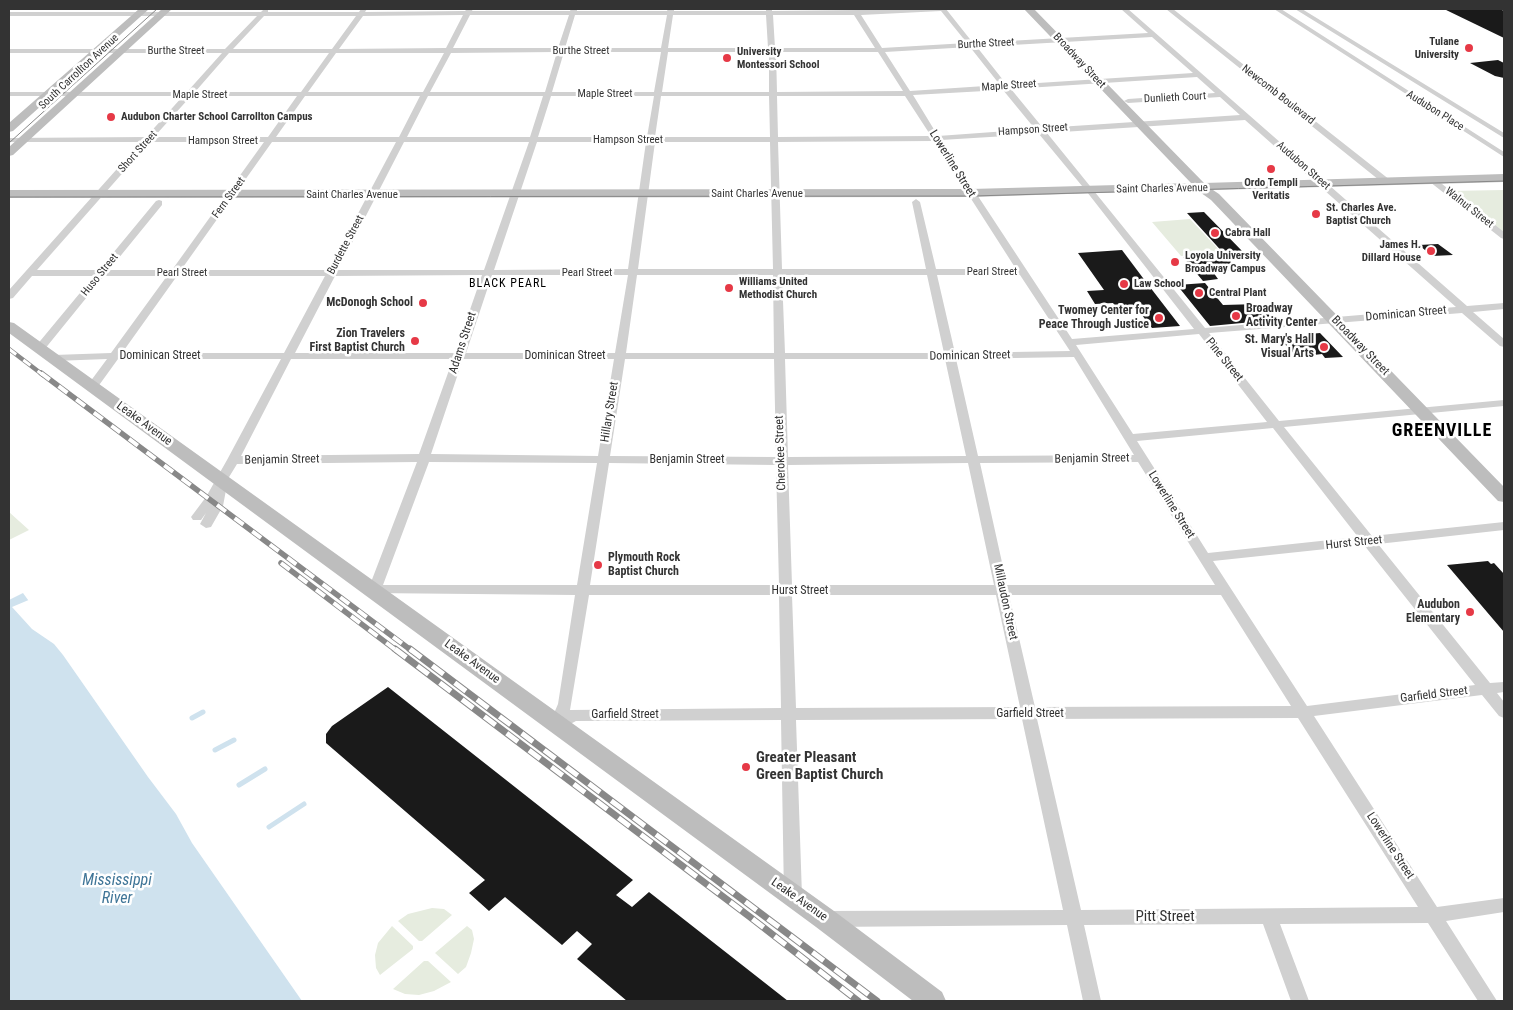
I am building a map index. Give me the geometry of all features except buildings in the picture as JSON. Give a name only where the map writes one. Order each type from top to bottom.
[{"type":"main road","name":"Broadway Street","points":[[1028,9],[1063,40],[1145,124],[1504,497]]},
{"type":"main road","name":"Broadway Street","points":[[1037,9],[1063,40]]},
{"type":"main road","name":"South Carrollton Avenue","points":[[9,129],[141,11]]},
{"type":"main road","name":"South Carrollton Avenue","points":[[9,153],[164,11]]},
{"type":"main road","name":"Broadway Street","points":[[1102,80],[1128,101],[1145,124]]},
{"type":"main road","name":"Saint Charles Avenue","points":[[1329,188],[1387,182],[1504,178]]},
{"type":"main road","name":"Saint Charles Avenue","points":[[9,203],[96,198],[974,198],[1329,188],[1504,188]]},
{"type":"main road","name":"Saint Charles Avenue","points":[[9,194],[159,203],[228,199]]},
{"type":"main road","name":"Saint Charles Avenue","points":[[774,198],[916,202],[974,198]]},
{"type":"main road","name":"Leake Avenue","points":[[9,326],[375,590],[557,725],[825,919],[933,1001]]},
{"type":"street","points":[[9,22],[26,9]]},
{"type":"street","points":[[9,14],[141,11],[856,11],[943,9]]},
{"type":"street","name":"Pine Street","points":[[943,9],[1504,712]]},
{"type":"street","name":"Audubon Street","points":[[1124,9],[1504,344]]},
{"type":"street","name":"Newcomb Boulevard","points":[[1169,9],[1387,182]]},
{"type":"street","name":"Audubon Place","points":[[1277,9],[1504,155]]},
{"type":"street","name":"Audubon Place","points":[[1298,9],[1504,136]]},
{"type":"street","name":"Short Street","points":[[9,296],[149,141],[227,51],[265,11]]},
{"type":"street","name":"Fern Street","points":[[93,386],[363,11]]},
{"type":"street","name":"Burdette Street","points":[[202,521],[217,506],[222,480],[468,11]]},
{"type":"street","name":"Adams Street","points":[[375,590],[424,458],[486,273],[533,141],[573,11]]},
{"type":"street","name":"Hillary Street","points":[[557,725],[565,704],[671,11]]},
{"type":"street","name":"Cherokee Street","points":[[769,11],[772,51],[774,198],[793,896]]},
{"type":"street","name":"Lowerline Street","points":[[856,11],[909,93],[935,138],[1069,342],[1204,558],[1435,915],[1488,1001]]},
{"type":"street","name":"Burthe Street","points":[[9,51],[882,50],[1154,35]]},
{"type":"street","points":[[1366,67],[1389,65]]},
{"type":"street","name":"Maple Street","points":[[9,94],[909,93],[1200,75]]},
{"type":"street","name":"Dunlieth Court","points":[[1128,101],[1222,96]]},
{"type":"street","name":"Hampson Street","points":[[9,140],[533,141],[935,138],[1247,117]]},
{"type":"street","name":"Walnut Street","points":[[1433,180],[1504,236]]},
{"type":"street","name":"Millaudon Street","points":[[916,202],[933,272],[1092,1001]]},
{"type":"street","name":"Huso Street","points":[[40,348],[159,203]]},
{"type":"street","name":"Pearl Street","points":[[30,273],[1024,272]]},
{"type":"street","name":"Dominican Street","points":[[1069,342],[1504,306]]},
{"type":"street","name":"Dominican Street","points":[[54,358],[115,356],[950,356],[1076,354]]},
{"type":"street","name":"Benjamin Street","points":[[1130,438],[1504,403]]},
{"type":"street","name":"Benjamin Street","points":[[233,460],[424,458],[782,461],[1141,458]]},
{"type":"street","name":"Hurst Street","points":[[1204,558],[1504,526]]},
{"type":"street","name":"Hurst Street","points":[[375,590],[1225,590]]},
{"type":"street","name":"Garfield Street","points":[[557,725],[573,715],[1304,712],[1504,687]]},
{"type":"street","name":"Pitt Street","points":[[825,919],[1435,915],[1504,905]]},
{"type":"street","points":[[1270,917],[1300,1001]]},
{"type":"shaded area","points":[[1504,190],[1504,235],[1449,191]]},
{"type":"shaded area","points":[[1190,219],[1222,253],[1181,256],[1152,222]]},
{"type":"shaded area","points":[[9,512],[29,530],[9,540]]},
{"type":"shaded area","points":[[432,908],[444,909],[452,915],[422,941],[419,941],[398,921],[408,914]]},
{"type":"shaded area","points":[[392,926],[413,946],[413,949],[380,975],[376,968],[375,955],[378,943]]},
{"type":"shaded area","points":[[467,926],[472,930],[474,939],[466,967],[458,974],[435,953]]},
{"type":"shaded area","points":[[424,961],[428,961],[451,982],[434,991],[419,995],[405,994],[393,989]]},
{"type":"water","name":"Mississippi River","points":[[9,574],[34,608],[320,1001],[9,1001]]},
{"type":"pier","points":[[9,572],[25,592],[9,600]]},
{"type":"pier","points":[[31,599],[36,606],[60,625],[96,664],[271,918],[323,1001],[302,1001],[192,843],[176,814],[63,655],[54,644],[32,629],[12,607]]},
{"type":"waterway","points":[[192,718],[203,712]]},
{"type":"waterway","points":[[215,750],[234,740]]},
{"type":"waterway","points":[[239,785],[265,769]]},
{"type":"waterway","points":[[269,827],[304,804]]},
{"type":"tram line","points":[[9,143],[157,9]]},
{"type":"tram line","points":[[9,197],[973,196],[1504,181]]},
{"type":"railway","points":[[9,349],[43,375]]},
{"type":"railway","points":[[41,373],[412,651]]},
{"type":"railway","points":[[281,563],[397,651]]},
{"type":"railway","points":[[395,649],[750,917],[858,1001]]},
{"type":"railway","points":[[410,649],[877,1001]]},
{"type":"place","name":"Tulane University","points":[[1469,48]]},
{"type":"place","name":"University Montessori School","points":[[727,58]]},
{"type":"place","name":"Audubon Charter School Carrollton Campus","points":[[111,117]]},
{"type":"place","name":"Ordo Templi Veritatis","points":[[1271,169]]},
{"type":"place","name":"St. Charles Ave. Baptist Church","points":[[1316,214]]},
{"type":"place","name":"Cabra Hall","points":[[1215,233]]},
{"type":"place","name":"James H. Dillard House","points":[[1431,251]]},
{"type":"place","name":"Loyola University Broadway Campus","points":[[1175,262]]},
{"type":"place","name":"Law School","points":[[1124,284]]},
{"type":"place","name":"Williams United Methodist Church","points":[[729,288]]},
{"type":"place","name":"Central Plant","points":[[1199,293]]},
{"type":"place","name":"McDonogh School","points":[[423,303]]},
{"type":"place","name":"Broadway Activity Center","points":[[1236,316]]},
{"type":"place","name":"Twomey Center for Peace Through Justice","points":[[1159,318]]},
{"type":"place","name":"Zion Travelers First Baptist Church","points":[[415,341]]},
{"type":"place","name":"St. Mary's Hall Visual Arts","points":[[1324,347]]},
{"type":"place","name":"Plymouth Rock Baptist Church","points":[[598,565]]},
{"type":"place","name":"Audubon Elementary","points":[[1470,612]]},
{"type":"place","name":"Greater Pleasant Green Baptist Church","points":[[746,767]]},
{"type":"district","name":"BLACK PEARL","points":[[508,284]]},
{"type":"district","name":"GREENVILLE","points":[[1442,431]]}]
